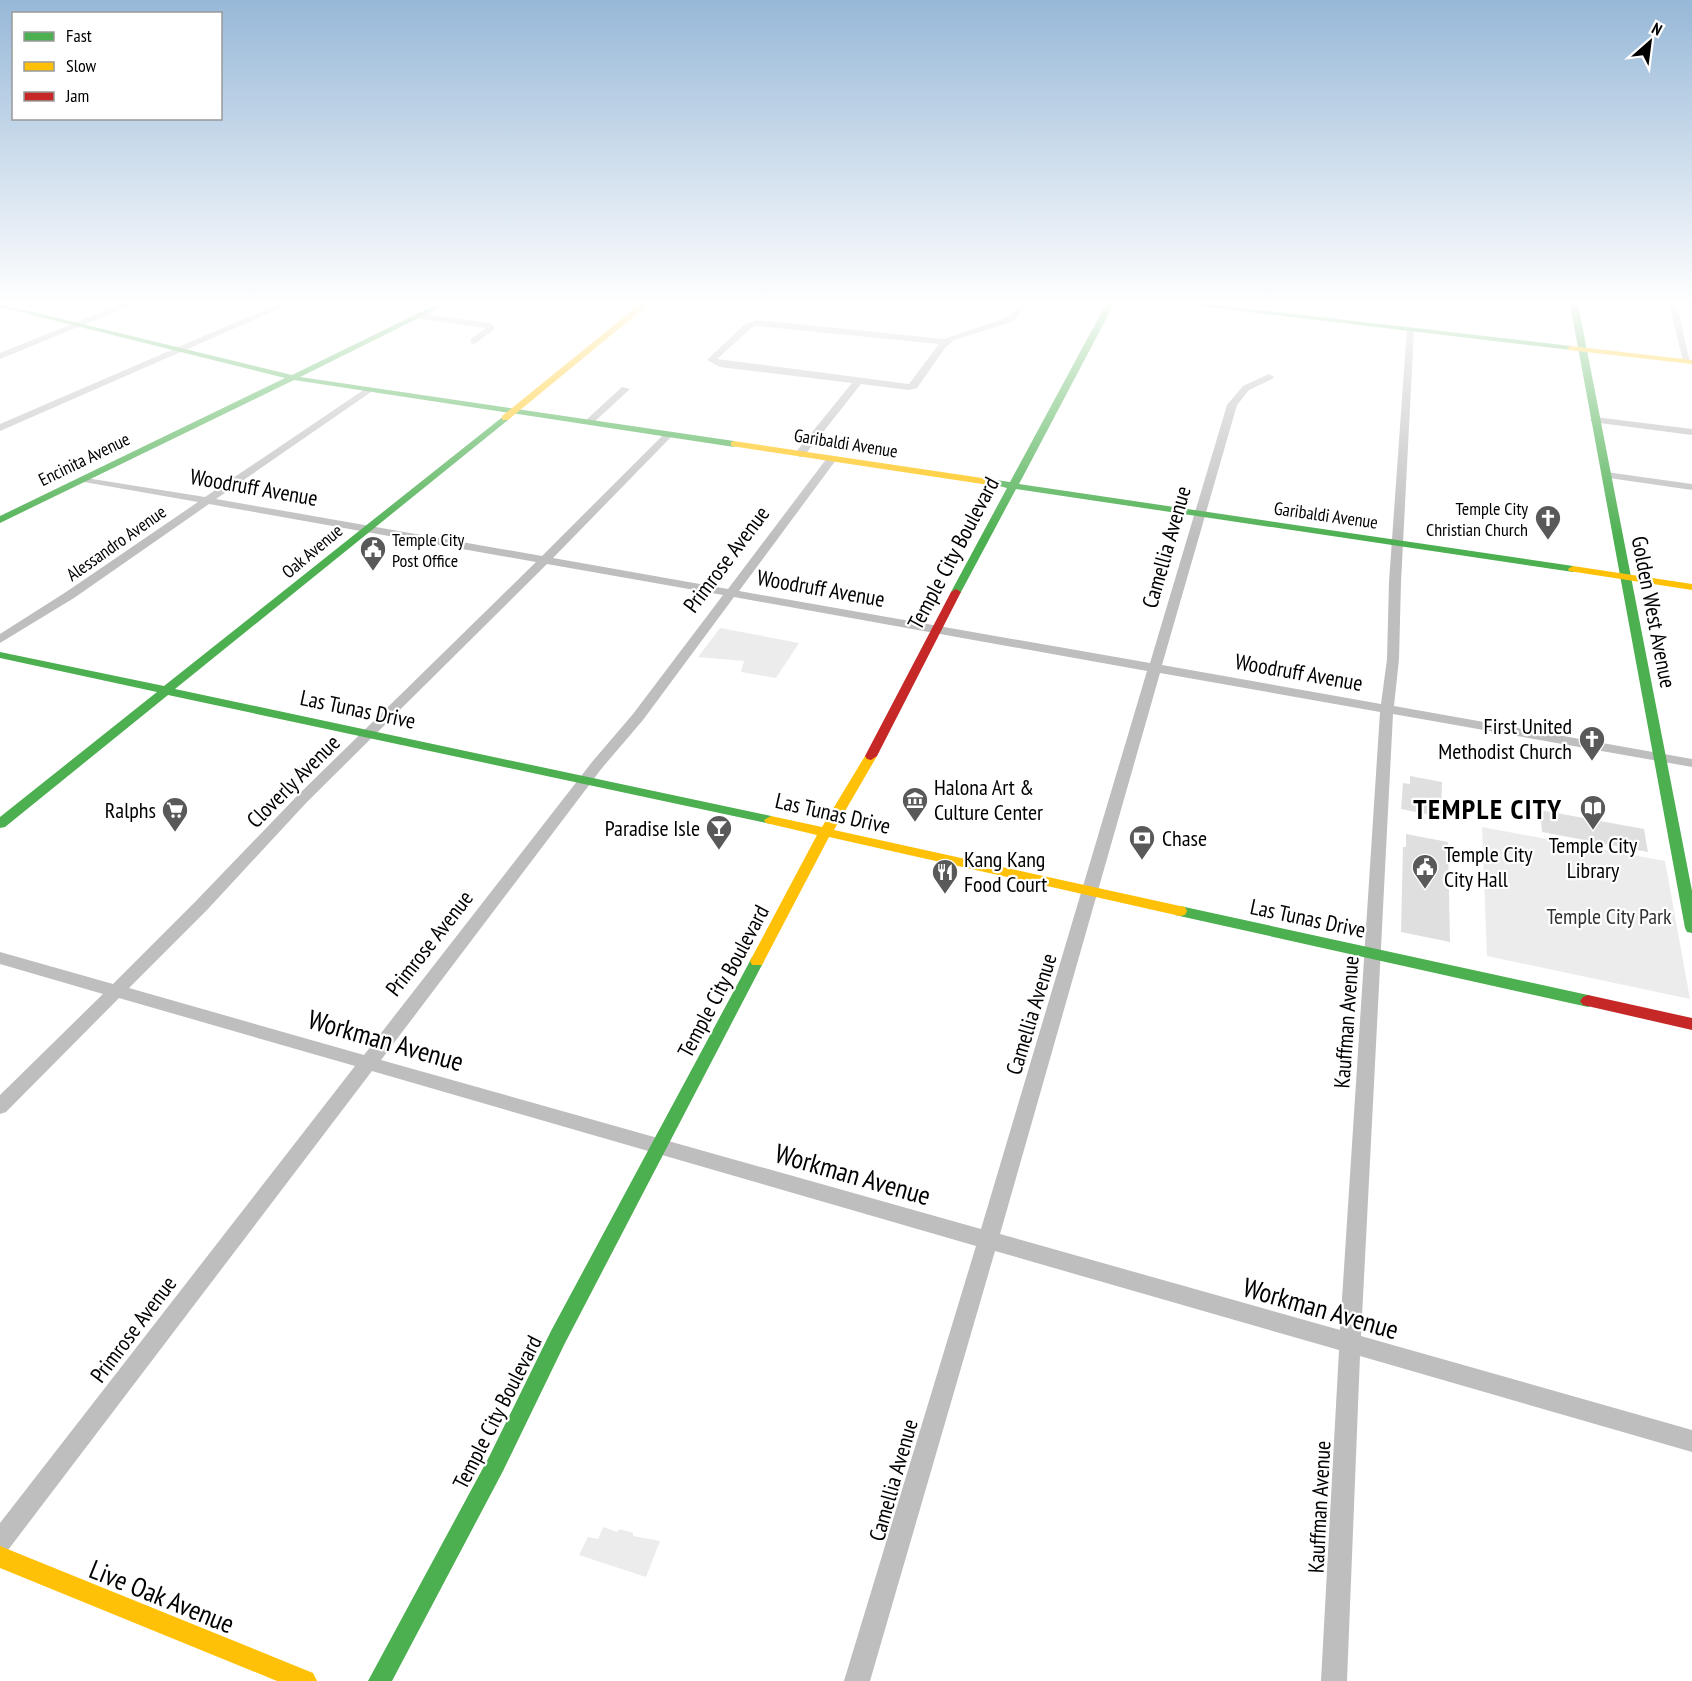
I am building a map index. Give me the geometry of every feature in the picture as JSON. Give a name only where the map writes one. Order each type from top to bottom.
[{"type":"street","points":[[0,428],[105,382]]},
{"type":"street","name":"Encinita Avenue","points":[[0,520],[284,382]]},
{"type":"street","name":"Garibaldi Avenue","points":[[321,382],[1692,587]]},
{"type":"street","name":"Oak Avenue","points":[[0,824],[547,382]]},
{"type":"street","points":[[800,454],[857,382]]},
{"type":"street","points":[[862,382],[909,387],[917,382]]},
{"type":"street","name":"Temple City Boulevard","points":[[380,1681],[496,1464],[558,1337],[825,833],[858,781],[935,630],[1068,382]]},
{"type":"street","name":"Camellia Avenue","points":[[857,1681],[986,1240],[1067,976],[1089,891],[1232,405],[1246,387],[1256,382]]},
{"type":"street","name":"Kauffman Avenue","points":[[1334,1681],[1350,1343],[1387,709],[1393,660],[1407,382]]},
{"type":"street","name":"Golden West Avenue","points":[[1589,382],[1692,928]]},
{"type":"street","points":[[589,422],[625,388]]},
{"type":"street","name":"Alessandro Avenue","points":[[0,639],[70,595],[368,390]]},
{"type":"street","points":[[1595,420],[1692,432]]},
{"type":"street","name":"Cloverly Avenue","points":[[0,1107],[668,435]]},
{"type":"street","name":"Primrose Avenue","points":[[0,1542],[586,779],[634,722],[831,460]]},
{"type":"street","points":[[1606,476],[1692,487]]},
{"type":"street","name":"Woodruff Avenue","points":[[84,479],[1692,763]]},
{"type":"street","name":"Las Tunas Drive","points":[[0,655],[586,779],[1692,1024]]},
{"type":"street","name":"Workman Avenue","points":[[0,958],[1692,1441]]},
{"type":"street","name":"Live Oak Avenue","points":[[0,1557],[305,1681]]},
{"type":"green space","points":[[720,628],[799,643],[776,678],[741,672],[744,661],[698,657]]},
{"type":"green space","name":"Temple City Park","points":[[1482,827],[1665,861],[1690,999],[1487,956]]},
{"type":"green space","points":[[603,1527],[617,1532],[620,1529],[633,1533],[633,1536],[660,1541],[646,1577],[579,1555],[588,1537],[598,1539]]},
{"type":"building","points":[[1410,776],[1442,782],[1441,817],[1401,809],[1403,783],[1410,784]]},
{"type":"building","name":"Temple City Library","points":[[1540,810],[1644,829],[1648,852],[1542,832]]},
{"type":"building","name":"Temple City City Hall","points":[[1406,834],[1448,842],[1450,942],[1401,932],[1403,847],[1406,847]]},
{"type":"traffic: fast","points":[[0,520],[282,382]]},
{"type":"traffic: fast","points":[[320,382],[734,444]]},
{"type":"traffic: fast","points":[[956,592],[1068,382]]},
{"type":"traffic: fast","points":[[1589,382],[1692,928]]},
{"type":"traffic: fast","points":[[0,824],[505,418]]},
{"type":"traffic: fast","points":[[989,482],[1573,569]]},
{"type":"traffic: fast","points":[[0,655],[771,820]]},
{"type":"traffic: fast","points":[[1180,911],[1588,1001]]},
{"type":"traffic: fast","points":[[380,1681],[496,1464],[558,1337],[757,961]]},
{"type":"traffic: slow","points":[[505,418],[549,382]]},
{"type":"traffic: slow","points":[[734,444],[989,482]]},
{"type":"traffic: slow","points":[[1573,569],[1692,587]]},
{"type":"traffic: slow","points":[[757,961],[825,833],[871,756]]},
{"type":"traffic: slow","points":[[771,820],[1180,911]]},
{"type":"traffic: slow","points":[[0,1557],[305,1681]]},
{"type":"traffic: jam","points":[[871,756],[956,592]]},
{"type":"traffic: jam","points":[[1588,1001],[1692,1024]]},
{"type":"place","name":"Temple City Christian Church","points":[[1548,541]]},
{"type":"place","name":"Temple City Post Office","points":[[373,572]]},
{"type":"place","name":"First United Methodist Church","points":[[1592,762]]},
{"type":"place","name":"Halona Art & Culture Center","points":[[915,823]]},
{"type":"place","name":"Temple City Library","points":[[1593,831]]},
{"type":"place","name":"Ralphs","points":[[175,833]]},
{"type":"place","name":"Paradise Isle","points":[[719,851]]},
{"type":"place","name":"Chase","points":[[1142,861]]},
{"type":"place","name":"Temple City City Hall","points":[[1425,890]]},
{"type":"place","name":"Kang Kang Food Court","points":[[945,895]]},
{"type":"district","name":"TEMPLE CITY","points":[[1488,808]]}]
